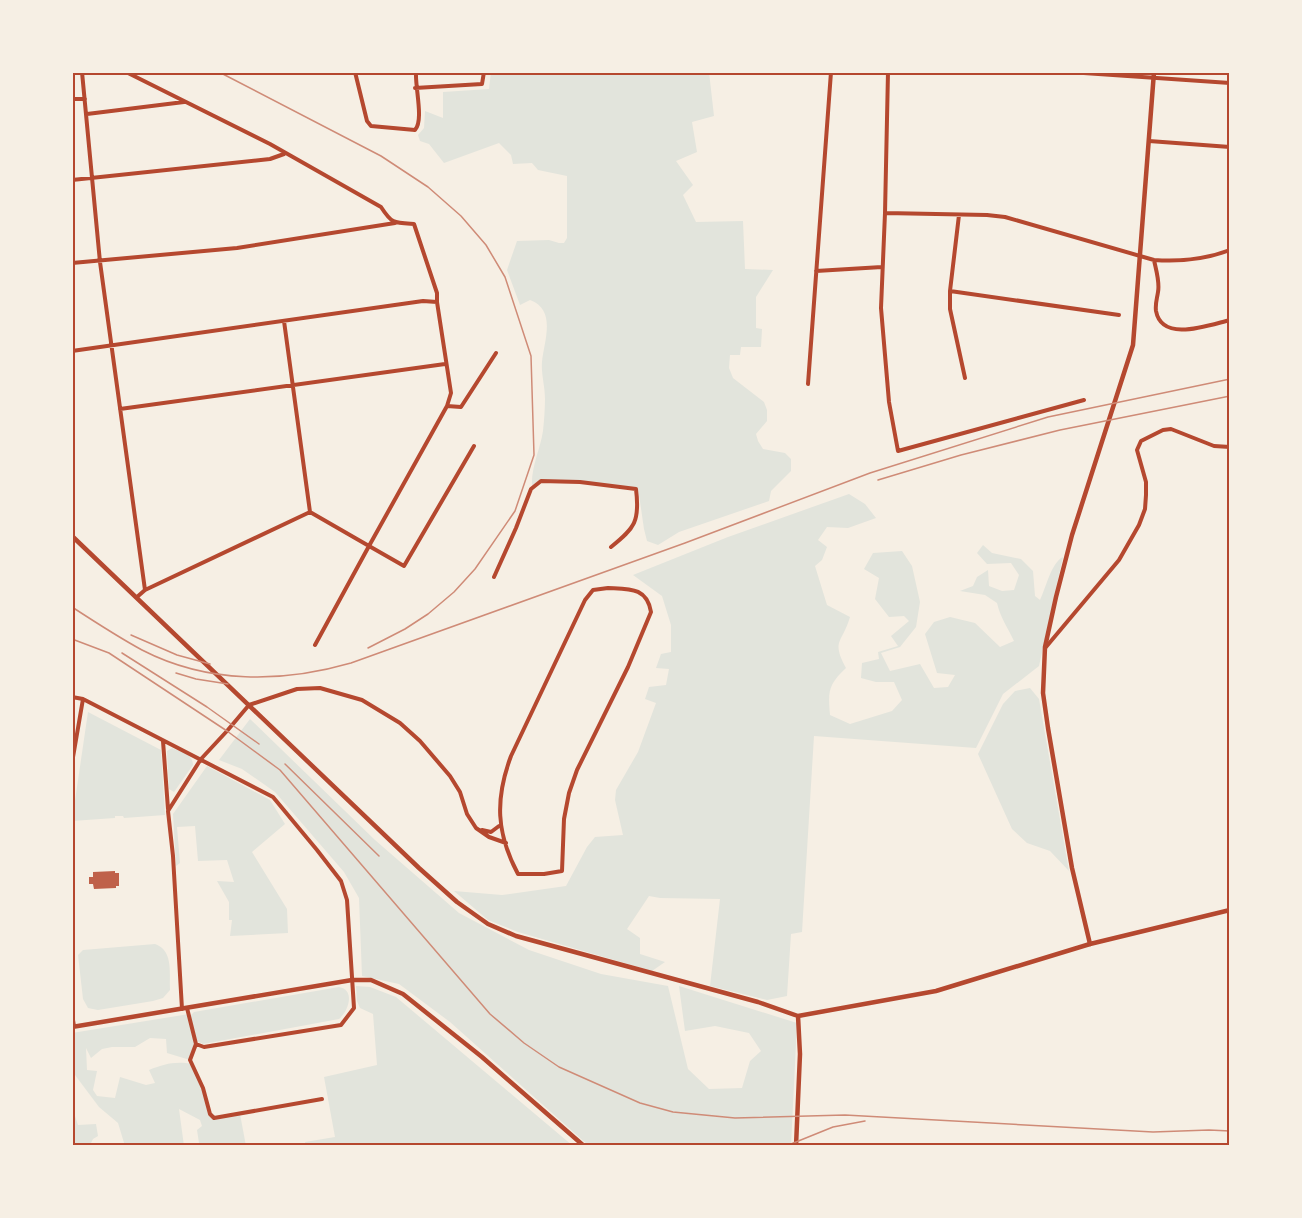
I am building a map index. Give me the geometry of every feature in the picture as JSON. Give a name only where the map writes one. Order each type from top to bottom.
[{"type":"street","points":[[82,72],[100,262],[145,590]]},
{"type":"street","points":[[126,72],[285,153],[374,203],[395,223]]},
{"type":"street","points":[[355,72],[370,126],[415,130],[418,126],[420,112],[415,88],[416,72]]},
{"type":"street","points":[[415,88],[482,84],[484,72]]},
{"type":"street","points":[[808,384],[831,72]]},
{"type":"street","points":[[888,72],[881,308],[885,360],[898,451],[1084,400]]},
{"type":"street","points":[[1069,72],[1154,75],[1230,83]]},
{"type":"street","points":[[1090,944],[1072,868],[1048,728],[1043,693],[1045,647],[1059,586],[1102,439],[1133,345],[1154,75]]},
{"type":"street","points":[[72,99],[85,99]]},
{"type":"street","points":[[87,114],[186,102]]},
{"type":"street","points":[[1149,141],[1230,147]]},
{"type":"street","points":[[72,180],[270,159],[285,153]]},
{"type":"street","points":[[378,225],[384,212]]},
{"type":"street","points":[[885,213],[1005,217],[1154,260],[1198,259],[1230,250]]},
{"type":"street","points":[[959,215],[950,309],[965,378]]},
{"type":"street","points":[[72,263],[237,248],[378,225],[414,224],[437,292],[445,364],[451,393],[447,406],[315,645]]},
{"type":"street","points":[[1154,260],[1158,285],[1155,308],[1160,322],[1175,330],[1230,320]]},
{"type":"street","points":[[816,271],[882,267]]},
{"type":"street","points":[[950,291],[1119,315]]},
{"type":"street","points":[[72,351],[423,301],[437,302]]},
{"type":"street","points":[[284,321],[310,512]]},
{"type":"street","points":[[447,406],[461,407],[496,353]]},
{"type":"street","points":[[120,409],[445,364]]},
{"type":"street","points":[[1045,647],[1119,560],[1139,525],[1145,509],[1146,495],[1146,482],[1137,450],[1141,441],[1163,430],[1171,429],[1214,446],[1230,447]]},
{"type":"street","points":[[310,512],[404,567],[474,446]]},
{"type":"street","points":[[494,577],[531,489],[541,481],[580,482],[636,489],[638,507],[634,524],[629,533],[610,547]]},
{"type":"street","points":[[137,597],[145,590],[310,512]]},
{"type":"street","points":[[72,536],[419,868],[457,902],[488,924],[516,936],[758,1002],[798,1016],[936,991],[1090,944],[1230,910]]},
{"type":"street","points":[[608,588],[636,590],[644,594],[650,603],[651,612],[569,793],[564,819],[562,871],[518,874],[510,860],[500,826],[500,791],[511,756],[585,600],[593,590],[608,588]]},
{"type":"street","points":[[168,811],[201,759],[249,705],[297,689],[320,688],[362,700],[400,723],[420,741],[450,776],[476,828],[489,837],[506,843]]},
{"type":"street","points":[[72,697],[83,699],[273,798],[340,881],[347,900],[354,1008],[341,1025],[204,1047],[196,1044]]},
{"type":"street","points":[[72,763],[83,699]]},
{"type":"street","points":[[164,741],[184,1008],[196,1044],[190,1060],[203,1088],[210,1114],[214,1118],[322,1099]]},
{"type":"street","points":[[476,828],[491,832],[500,826]]},
{"type":"street","points":[[72,1014],[73,1027],[352,981],[371,980],[403,993],[482,1057],[584,1146]]},
{"type":"street","points":[[796,1146],[800,1054],[798,1016]]},
{"type":"shaded area","points":[[491,72],[709,72],[714,116],[692,122],[697,152],[676,161],[693,185],[683,195],[696,222],[743,221],[745,269],[773,270],[756,297],[756,328],[762,329],[761,347],[741,347],[740,355],[730,355],[729,368],[733,378],[764,402],[767,421],[756,434],[763,449],[785,453],[791,459],[791,471],[771,491],[769,501],[679,532],[658,545],[647,541],[638,488],[574,480],[540,480],[532,486],[544,423],[545,399],[542,367],[546,318],[544,311],[530,300],[520,305],[507,270],[517,241],[549,240],[564,243],[567,238],[567,176],[538,170],[532,163],[513,164],[511,155],[499,143],[444,163],[429,144],[420,141],[418,135],[424,128],[425,111],[443,118],[443,92],[489,89]]},
{"type":"shaded area","points":[[849,494],[865,504],[876,518],[848,528],[827,527],[818,540],[827,547],[822,560],[815,566],[827,605],[850,617],[839,642],[839,652],[846,668],[832,684],[829,700],[830,715],[850,724],[892,711],[902,700],[894,682],[876,682],[861,678],[862,663],[879,659],[878,652],[898,646],[891,636],[909,621],[904,616],[889,617],[875,599],[879,578],[864,569],[873,553],[902,551],[912,566],[920,602],[916,627],[900,647],[881,653],[890,671],[920,664],[934,688],[948,687],[955,675],[937,673],[925,634],[934,622],[950,617],[975,623],[1000,647],[1014,641],[997,603],[985,595],[960,591],[973,586],[977,577],[988,570],[989,586],[1002,591],[1014,590],[1019,575],[1011,563],[987,564],[977,553],[983,545],[992,553],[1021,559],[1033,571],[1035,596],[1040,600],[1052,570],[1063,557],[1039,666],[1003,694],[976,748],[814,736],[802,932],[791,934],[787,996],[767,1000],[710,986],[720,899],[649,896],[627,929],[640,938],[640,954],[665,962],[652,971],[518,932],[488,920],[454,891],[502,895],[566,886],[595,837],[623,835],[615,800],[616,790],[638,752],[656,703],[645,699],[649,687],[666,685],[669,669],[656,668],[661,654],[671,652],[671,625],[662,596],[633,575],[728,537]]},
{"type":"shaded area","points":[[1030,688],[1039,699],[1069,871],[1050,851],[1027,843],[1012,829],[978,754],[1003,704],[1015,691]]},
{"type":"shaded area","points":[[88,712],[161,750],[165,815],[124,818],[115,816],[115,818],[72,821]]},
{"type":"shaded area","points":[[250,719],[375,840],[459,913],[529,950],[601,974],[668,986],[688,1069],[709,1089],[742,1088],[750,1061],[761,1051],[749,1033],[715,1026],[685,1031],[679,986],[797,1023],[791,1146],[589,1146],[450,1022],[399,984],[362,976],[359,898],[344,872],[275,792],[242,769],[219,760]]},
{"type":"shaded area","points":[[172,748],[189,756],[193,765],[174,792],[169,789],[167,751]]},
{"type":"shaded area","points":[[207,766],[270,800],[285,824],[252,852],[287,909],[288,933],[230,936],[232,920],[229,920],[229,902],[217,881],[234,882],[227,860],[198,861],[195,826],[177,827],[180,863],[176,866],[173,814]]},
{"type":"shaded area","points":[[155,944],[165,952],[169,963],[170,990],[163,998],[98,1010],[88,1008],[83,999],[78,955],[83,950]]},
{"type":"shaded area","points":[[356,986],[370,987],[396,997],[573,1146],[306,1146],[305,1142],[335,1137],[324,1077],[377,1065],[373,1014],[360,1008]]},
{"type":"shaded area","points":[[339,987],[347,992],[349,1002],[339,1019],[203,1044],[197,1041],[192,1023],[196,1044],[190,1060],[167,1053],[166,1039],[150,1038],[135,1047],[102,1049],[91,1058],[86,1048],[87,1070],[97,1071],[93,1090],[97,1096],[115,1098],[120,1077],[146,1085],[155,1083],[149,1070],[170,1064],[193,1064],[210,1114],[214,1118],[240,1114],[246,1146],[195,1146],[199,1143],[197,1130],[202,1126],[200,1120],[179,1109],[184,1146],[125,1146],[118,1123],[99,1107],[72,1071],[72,1033],[189,1014],[191,1019],[194,1012]]},
{"type":"shaded area","points":[[72,1107],[78,1125],[96,1124],[98,1136],[93,1139],[91,1146],[72,1146]]},
{"type":"building","points":[[115,871],[119,873],[119,886],[116,888],[94,889],[93,884],[89,884],[89,877],[93,877],[93,872]]},
{"type":"railway","points":[[219,72],[381,156],[428,187],[461,216],[486,245],[505,277],[531,356],[534,455],[515,511],[475,569],[454,592],[428,614],[405,629],[368,648]]},
{"type":"railway","points":[[72,607],[142,650],[193,669],[245,677],[272,677],[325,670],[351,663],[685,543],[870,473],[1048,417],[1230,379]]},
{"type":"railway","points":[[878,480],[961,455],[1060,430],[1230,396]]},
{"type":"railway","points":[[131,635],[177,655],[210,664]]},
{"type":"railway","points":[[72,639],[109,653],[227,731],[280,770],[490,1014],[524,1043],[559,1067],[640,1103],[673,1112],[735,1118],[845,1115],[1153,1132],[1230,1131]]},
{"type":"railway","points":[[122,653],[207,707],[259,744]]},
{"type":"railway","points":[[176,673],[228,684]]},
{"type":"railway","points":[[285,764],[379,856]]},
{"type":"railway","points":[[786,1146],[833,1127],[865,1121]]}]
